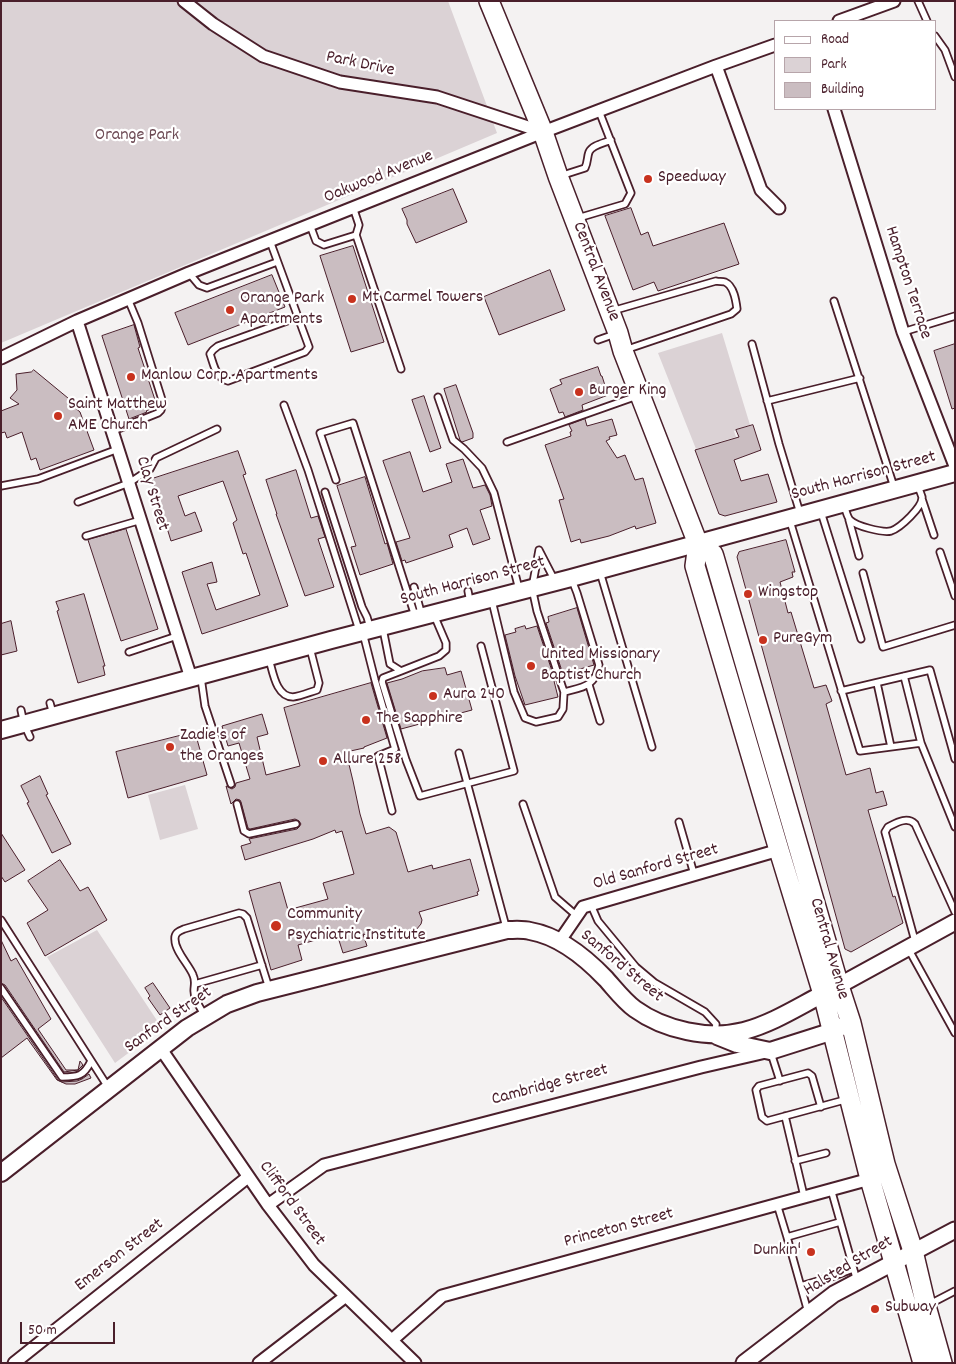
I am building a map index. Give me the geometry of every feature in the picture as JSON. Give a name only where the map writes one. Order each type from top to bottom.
[{"type":"main road","name":"Central Avenue","points":[[490,2],[542,132],[698,544],[695,566],[779,850],[831,990],[850,1022],[885,1164],[913,1251],[942,1363]]},
{"type":"main road","name":"South Harrison Street","points":[[1,730],[25,724],[52,710],[196,677],[424,616],[469,598],[491,598],[563,580],[820,510],[846,511],[894,490],[919,490],[955,473]]},
{"type":"main road","name":"Central Avenue","points":[[698,544],[713,554],[831,990],[834,1031],[870,1179],[923,1363]]},
{"type":"main road","name":"Sanford Street","points":[[1,1173],[187,1028],[227,1004],[269,990],[507,930],[530,930],[560,942],[600,973],[633,1008],[656,1022],[680,1029],[715,1035],[742,1031],[770,1022],[831,990]]},
{"type":"main road","name":"Cambridge Street","points":[[770,1051],[834,1031],[850,1022]]},
{"type":"main road","points":[[715,1035],[737,1044],[770,1051]]},
{"type":"street","name":"Park Drive","points":[[184,1],[213,24],[263,56],[340,82],[437,97],[542,132]]},
{"type":"street","points":[[841,20],[880,4],[894,1]]},
{"type":"street","name":"Oakwood Avenue","points":[[1,358],[77,321],[270,240],[542,132],[774,45]]},
{"type":"street","points":[[716,66],[762,190],[778,208]]},
{"type":"street","name":"Hampton Terrace","points":[[834,110],[903,332],[955,466]]},
{"type":"street","name":"Clay Street","points":[[77,321],[177,636],[196,677]]},
{"type":"street","name":"Old Sanford Street","points":[[560,942],[583,907],[779,850]]},
{"type":"street","points":[[831,990],[955,922]]},
{"type":"street","name":"Clifford Street","points":[[161,1048],[248,1177],[314,1264],[415,1363]]},
{"type":"street","name":"Cambridge Street","points":[[268,1205],[324,1165],[701,1067],[770,1051]]},
{"type":"street","name":"Emerson Street","points":[[14,1363],[248,1177]]},
{"type":"street","name":"Princeton Street","points":[[392,1340],[442,1296],[870,1179]]},
{"type":"street","name":"Halsted Street","points":[[744,1363],[834,1294],[855,1275],[895,1261],[955,1230]]},
{"type":"street","points":[[259,1363],[346,1296]]},
{"type":"lane","points":[[918,1],[927,20]]},
{"type":"lane","points":[[936,38],[944,50],[955,77]]},
{"type":"lane","points":[[575,219],[625,204],[631,193],[599,111]]},
{"type":"lane","points":[[558,176],[585,168],[589,152],[594,147],[610,140]]},
{"type":"lane","points":[[353,207],[359,225],[356,235],[401,368]]},
{"type":"lane","points":[[310,225],[316,241],[324,246],[356,235]]},
{"type":"lane","points":[[270,240],[309,347],[305,352],[228,381],[221,379],[217,374],[210,354],[218,346],[298,317]]},
{"type":"lane","points":[[189,273],[199,285],[207,288],[277,262]]},
{"type":"lane","points":[[598,340],[621,342],[731,314],[737,309],[736,300],[726,282],[716,281],[610,312]]},
{"type":"lane","points":[[113,431],[158,413],[162,410],[163,403],[138,323],[128,299]]},
{"type":"lane","points":[[834,301],[894,490]]},
{"type":"lane","points":[[903,332],[955,316]]},
{"type":"lane","points":[[752,344],[841,691],[860,751],[921,742]]},
{"type":"lane","points":[[767,401],[860,378]]},
{"type":"lane","points":[[507,442],[640,395]]},
{"type":"lane","points":[[438,396],[453,440],[482,468],[494,493],[526,589],[537,611],[564,692],[563,709],[558,717],[536,722],[526,718],[514,692],[491,598]]},
{"type":"lane","points":[[284,405],[369,630],[390,664],[401,671]]},
{"type":"lane","points":[[336,480],[320,433],[353,423],[424,616],[446,643],[446,650],[439,656],[383,678],[382,682],[406,760],[420,796],[514,771],[481,646]]},
{"type":"lane","points":[[78,502],[129,484],[150,469],[156,458],[217,429]]},
{"type":"lane","points":[[1,486],[38,479],[118,449]]},
{"type":"lane","points":[[846,511],[856,524],[877,530],[891,531],[902,524],[920,506],[919,490]]},
{"type":"lane","points":[[919,490],[934,535]]},
{"type":"lane","points":[[325,492],[362,607],[367,616],[375,680],[395,749],[378,756],[392,811]]},
{"type":"lane","points":[[820,510],[860,640]]},
{"type":"lane","points":[[846,511],[859,556]]},
{"type":"lane","points":[[86,536],[141,520]]},
{"type":"lane","points":[[526,589],[539,550],[563,580],[585,618],[599,665],[589,685],[564,692]]},
{"type":"lane","points":[[940,552],[955,596]]},
{"type":"lane","points":[[600,570],[652,747]]},
{"type":"lane","points":[[863,573],[883,647],[955,625]]},
{"type":"lane","points":[[414,586],[424,616]]},
{"type":"lane","points":[[129,652],[177,636]]},
{"type":"lane","points":[[269,657],[277,686],[285,694],[292,697],[317,690],[319,683],[310,646]]},
{"type":"lane","points":[[841,691],[930,670],[955,759]]},
{"type":"lane","points":[[904,676],[921,742],[954,823]]},
{"type":"lane","points":[[196,677],[231,784]]},
{"type":"lane","points":[[877,683],[892,747]]},
{"type":"lane","points":[[589,685],[600,721]]},
{"type":"lane","points":[[459,753],[507,930]]},
{"type":"lane","points":[[237,804],[244,831],[249,834],[296,824]]},
{"type":"lane","points":[[523,804],[555,897],[576,916]]},
{"type":"lane","points":[[955,912],[912,820],[907,819],[888,827],[885,832],[912,946],[955,1033]]},
{"type":"lane","points":[[679,822],[694,874]]},
{"type":"lane","points":[[591,905],[598,921],[636,967],[655,983],[705,1012],[716,1024],[715,1035]]},
{"type":"lane","points":[[205,1016],[196,1000],[194,990],[196,984],[193,976],[176,945],[174,937],[177,932],[184,929],[239,913],[243,914],[247,918],[269,990]]},
{"type":"lane","points":[[1,920],[109,1089]]},
{"type":"lane","points":[[196,984],[262,966]]},
{"type":"lane","points":[[1,988],[62,1077],[76,1077],[82,1074],[88,1069],[91,1061]]},
{"type":"lane","points":[[770,1051],[780,1080]]},
{"type":"lane","points":[[821,1107],[812,1076],[808,1073],[759,1086],[756,1090],[762,1117],[767,1121],[821,1107],[850,1099]]},
{"type":"lane","points":[[785,1116],[804,1196]]},
{"type":"lane","points":[[796,1161],[826,1153]]},
{"type":"lane","points":[[801,1286],[834,1276],[855,1275],[831,1189]]},
{"type":"lane","points":[[777,1204],[809,1313]]},
{"type":"lane","points":[[787,1237],[840,1222]]},
{"type":"lane","points":[[926,1306],[955,1290]]},
{"type":"green space","name":"Orange Park","points":[[1,1],[448,1],[497,133],[1,343]]},
{"type":"green space","points":[[722,333],[750,425],[734,431],[736,437],[696,449],[658,353]]},
{"type":"green space","points":[[185,785],[198,829],[160,840],[148,795]]},
{"type":"green space","points":[[97,930],[162,1028],[115,1063],[47,957]]},
{"type":"building","points":[[453,189],[467,222],[416,243],[402,209]]},
{"type":"building","points":[[631,208],[641,235],[648,232],[653,246],[724,223],[739,264],[658,291],[654,282],[633,290],[605,216]]},
{"type":"building","name":"Mt Carmel Towers","points":[[353,246],[384,342],[351,352],[320,256]]},
{"type":"building","points":[[550,270],[565,310],[499,335],[484,297]]},
{"type":"building","name":"Orange Park Apartments","points":[[272,275],[285,307],[188,345],[175,313]]},
{"type":"building","name":"Manlow Corp. Apartments","points":[[134,325],[140,347],[138,348],[157,406],[129,419],[102,336]]},
{"type":"building","points":[[955,344],[955,408],[952,409],[934,351]]},
{"type":"building","name":"Burger King","points":[[598,367],[608,395],[582,405],[583,410],[565,417],[563,412],[559,413],[550,389],[562,384],[560,380]]},
{"type":"building","name":"Saint Matthew AME Church","points":[[34,370],[74,403],[73,406],[80,412],[94,450],[40,470],[36,458],[31,460],[22,432],[7,438],[5,432],[1,433],[1,411],[19,404],[10,398],[17,390],[16,374]]},
{"type":"building","points":[[456,385],[473,433],[473,438],[462,442],[444,389]]},
{"type":"building","points":[[424,396],[441,448],[430,452],[412,400]]},
{"type":"building","points":[[585,419],[587,426],[612,419],[617,435],[609,437],[610,439],[606,441],[617,458],[625,455],[635,480],[643,478],[656,523],[636,529],[635,526],[609,536],[581,543],[580,539],[571,542],[559,500],[564,499],[545,445],[571,436],[570,432],[572,431],[569,425]]},
{"type":"building","points":[[753,425],[761,450],[734,460],[741,481],[768,474],[777,502],[725,516],[719,514],[695,450],[739,437],[736,430]]},
{"type":"building","points":[[238,451],[246,474],[243,475],[288,606],[202,634],[182,572],[212,562],[217,582],[207,584],[216,610],[260,595],[246,553],[243,554],[233,523],[237,520],[223,481],[178,496],[185,516],[195,512],[202,531],[171,541],[152,479]]},
{"type":"building","points":[[410,452],[423,492],[452,482],[446,464],[463,459],[473,488],[485,485],[490,495],[492,506],[480,510],[490,539],[473,545],[467,528],[449,535],[453,547],[406,563],[405,560],[402,561],[396,542],[410,538],[383,461]]},
{"type":"building","points":[[296,470],[311,518],[318,516],[325,537],[318,539],[334,587],[305,596],[266,480]]},
{"type":"building","points":[[365,477],[393,564],[360,575],[351,547],[356,546],[337,486]]},
{"type":"building","points":[[126,529],[158,629],[121,641],[88,540]]},
{"type":"building","points":[[786,540],[795,572],[792,572],[793,577],[780,582],[788,613],[791,612],[814,688],[826,685],[832,701],[826,704],[846,775],[870,768],[876,793],[883,791],[887,805],[868,810],[893,897],[895,896],[903,923],[851,952],[845,949],[737,557],[739,552]]},
{"type":"building","points":[[84,594],[105,666],[103,666],[105,675],[78,683],[56,602]]},
{"type":"building","points":[[577,608],[594,665],[563,674],[546,623],[549,622],[548,617]]},
{"type":"building","points":[[11,621],[17,651],[1,655],[1,624]]},
{"type":"building","name":"United Missionary Baptist Church","points":[[525,626],[526,629],[537,626],[554,677],[558,697],[525,705],[515,676],[505,635],[516,632],[515,629]]},
{"type":"building","name":"Aura 240","points":[[445,668],[447,675],[461,671],[472,710],[401,729],[387,683],[422,671]]},
{"type":"building","points":[[371,683],[387,738],[364,748],[346,752],[366,834],[389,827],[396,832],[408,872],[432,865],[433,869],[470,859],[479,891],[477,892],[478,895],[419,912],[422,920],[416,930],[384,939],[363,934],[367,946],[343,953],[337,934],[298,945],[302,960],[271,970],[249,891],[280,882],[288,910],[328,899],[323,883],[354,874],[342,831],[336,833],[335,830],[313,839],[245,860],[241,846],[251,843],[249,839],[297,829],[301,824],[295,819],[248,828],[240,800],[236,799],[231,804],[226,786],[232,789],[236,783],[250,779],[239,743],[228,746],[222,726],[262,714],[268,734],[257,737],[266,775],[300,766],[284,708]]},
{"type":"building","points":[[195,732],[207,775],[128,798],[116,752]]},
{"type":"building","points":[[40,776],[48,794],[46,795],[71,844],[52,853],[27,803],[29,802],[21,786]]},
{"type":"building","points":[[1,833],[25,870],[5,882],[1,876]]},
{"type":"building","points":[[60,860],[80,891],[88,887],[107,920],[45,956],[27,923],[48,910],[28,881]]},
{"type":"building","points":[[1,940],[11,961],[16,958],[51,1019],[38,1029],[66,1070],[78,1070],[64,1072],[5,985],[1,983]]},
{"type":"building","points":[[153,983],[170,1008],[160,1015],[148,998],[150,996],[145,988]]},
{"type":"building","points":[[1,997],[58,1080],[62,1082],[77,1081],[89,1074],[91,1078],[75,1084],[66,1084],[57,1080],[27,1038],[1,1058]]},
{"type":"building","points":[[80,1061],[83,1065],[78,1070]]},
{"type":"place","name":"Speedway","points":[[648,179]]},
{"type":"place","name":"Mt Carmel Towers","points":[[352,299]]},
{"type":"place","name":"Orange Park Apartments","points":[[230,310]]},
{"type":"place","name":"Manlow Corp. Apartments","points":[[131,377]]},
{"type":"place","name":"Burger King","points":[[579,392]]},
{"type":"place","name":"Saint Matthew AME Church","points":[[58,416]]},
{"type":"place","name":"Wingstop","points":[[748,594]]},
{"type":"place","name":"PureGym","points":[[763,640]]},
{"type":"place","name":"United Missionary Baptist Church","points":[[531,666]]},
{"type":"place","name":"Aura 240","points":[[433,696]]},
{"type":"place","name":"The Sapphire","points":[[366,720]]},
{"type":"place","name":"Zadie's of the Oranges","points":[[170,747]]},
{"type":"place","name":"Allure 258","points":[[323,761]]},
{"type":"place","name":"Community Psychiatric Institute","points":[[276,926]]},
{"type":"place","name":"Dunkin'","points":[[811,1252]]},
{"type":"place","name":"Subway","points":[[875,1309]]}]
